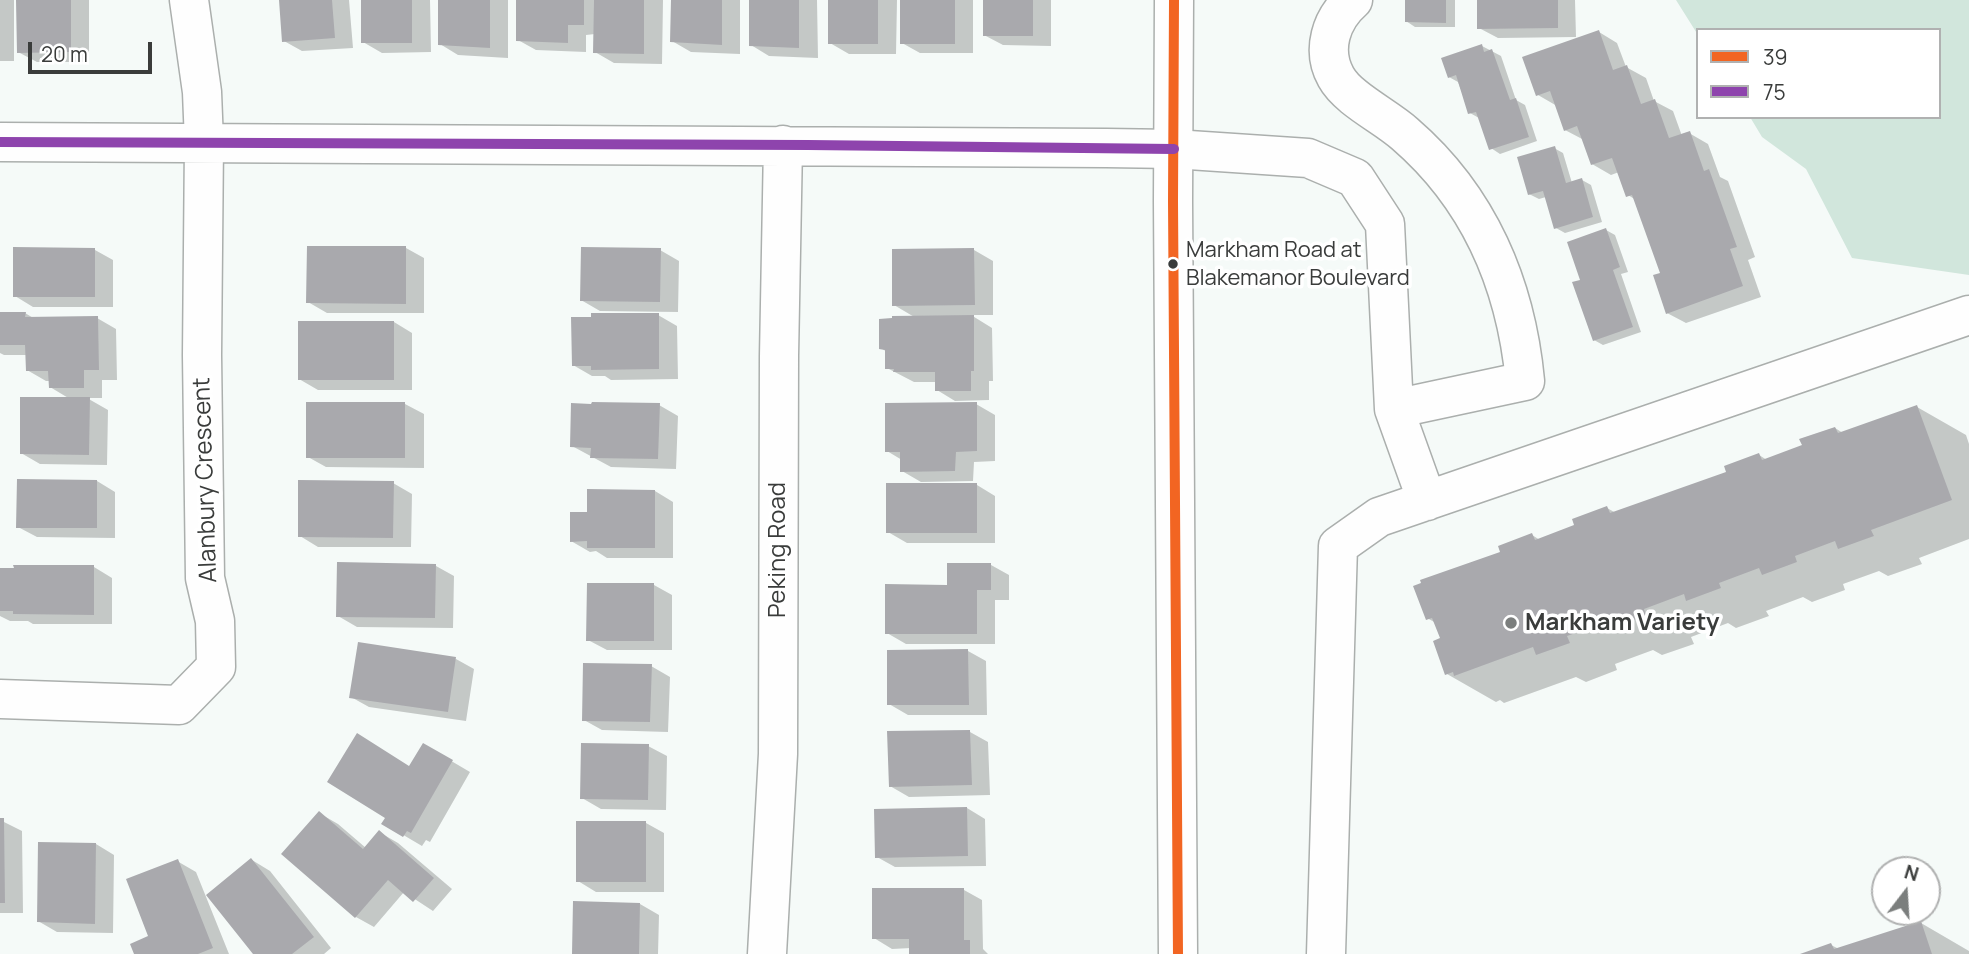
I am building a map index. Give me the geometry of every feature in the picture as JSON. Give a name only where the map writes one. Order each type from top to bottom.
[{"type":"street","points":[[189,0],[202,92],[204,142]]},
{"type":"street","points":[[1174,0],[1178,954]]},
{"type":"street","points":[[1353,0],[1338,16],[1330,35],[1329,55],[1335,74],[1350,94],[1386,118],[1422,149],[1446,175],[1467,204],[1485,235],[1504,278],[1520,335],[1523,359],[1525,381],[1394,409]]},
{"type":"street","points":[[0,142],[1174,149],[1308,158],[1355,178],[1385,224],[1394,409],[1427,501]]},
{"type":"street","name":"Alanbury Crescent","points":[[0,699],[179,705],[216,667],[215,621],[205,578],[202,355],[204,142]]},
{"type":"street","name":"Peking Road","points":[[767,954],[778,754],[779,356],[783,145]]},
{"type":"street","points":[[1325,954],[1338,546],[1379,517],[1969,315]]},
{"type":"green space","points":[[1676,0],[1969,0],[1969,275],[1852,258],[1806,169],[1762,137],[1751,119],[1941,119],[1941,28],[1696,28],[1696,32]]},
{"type":"building","points":[[16,0],[71,0],[71,52],[17,53]]},
{"type":"building","points":[[279,0],[332,0],[335,38],[282,42]]},
{"type":"building","points":[[361,0],[412,0],[412,43],[361,43]]},
{"type":"building","points":[[438,0],[490,0],[490,48],[438,45]]},
{"type":"building","points":[[516,0],[584,0],[584,25],[568,25],[568,43],[516,41]]},
{"type":"building","points":[[594,0],[644,0],[644,54],[593,53]]},
{"type":"building","points":[[671,0],[722,0],[722,45],[670,42]]},
{"type":"building","points":[[749,0],[799,0],[799,48],[749,46]]},
{"type":"building","points":[[828,0],[878,0],[878,44],[828,44]]},
{"type":"building","points":[[900,0],[955,0],[955,44],[900,44]]},
{"type":"building","points":[[983,0],[1033,0],[1033,36],[983,36]]},
{"type":"building","points":[[1405,0],[1446,0],[1446,23],[1405,22]]},
{"type":"building","points":[[1477,0],[1558,0],[1558,28],[1477,29]]},
{"type":"building","points":[[1599,30],[1613,70],[1627,65],[1641,104],[1655,99],[1669,138],[1690,131],[1704,171],[1709,169],[1737,247],[1730,249],[1743,286],[1666,314],[1653,275],[1660,273],[1632,195],[1626,197],[1612,158],[1591,165],[1577,126],[1564,131],[1550,91],[1536,96],[1522,57]]},
{"type":"building","points":[[1482,44],[1484,52],[1492,49],[1510,100],[1516,98],[1529,137],[1489,150],[1476,112],[1468,114],[1456,75],[1448,78],[1441,58]]},
{"type":"building","points":[[1555,146],[1566,183],[1582,178],[1593,217],[1554,229],[1543,191],[1528,195],[1517,157]]},
{"type":"building","points":[[1606,228],[1620,267],[1613,270],[1633,327],[1593,341],[1572,282],[1580,280],[1567,242]]},
{"type":"building","points":[[307,246],[406,246],[406,304],[306,303]]},
{"type":"building","points":[[13,247],[95,248],[95,297],[13,297]]},
{"type":"building","points":[[581,247],[661,248],[660,302],[580,301]]},
{"type":"building","points":[[974,248],[975,305],[892,306],[892,249]]},
{"type":"building","points":[[0,312],[26,312],[25,317],[98,316],[99,370],[84,370],[84,388],[49,388],[48,371],[26,371],[25,345],[0,345]]},
{"type":"building","points":[[591,313],[659,313],[659,369],[591,370],[591,366],[572,366],[571,317],[591,317]]},
{"type":"building","points":[[974,315],[974,371],[971,371],[971,391],[935,391],[935,372],[893,372],[894,369],[885,369],[885,350],[879,349],[879,319],[892,316]]},
{"type":"building","points":[[298,321],[394,321],[394,380],[298,380]]},
{"type":"building","points":[[20,397],[90,397],[89,455],[20,454]]},
{"type":"building","points":[[306,402],[405,402],[405,458],[306,458]]},
{"type":"building","points":[[977,402],[977,451],[956,452],[955,471],[900,472],[900,452],[885,452],[885,403]]},
{"type":"building","points":[[571,403],[660,403],[658,459],[590,458],[591,448],[570,447]]},
{"type":"building","points":[[1917,405],[1952,500],[1871,530],[1874,536],[1838,549],[1835,541],[1795,556],[1797,562],[1762,575],[1759,568],[1719,583],[1721,588],[1686,601],[1684,594],[1644,609],[1646,616],[1612,628],[1609,621],[1567,636],[1570,643],[1536,655],[1533,647],[1454,676],[1453,672],[1445,675],[1433,641],[1440,638],[1432,618],[1426,620],[1413,586],[1421,583],[1420,580],[1500,552],[1498,546],[1532,533],[1535,540],[1574,525],[1572,519],[1607,506],[1610,513],[1726,472],[1724,466],[1759,453],[1762,460],[1802,445],[1799,439],[1835,427],[1838,433]]},
{"type":"building","points":[[17,479],[97,480],[97,528],[16,528]]},
{"type":"building","points":[[298,480],[394,481],[393,538],[298,537]]},
{"type":"building","points":[[886,483],[977,483],[977,533],[886,533]]},
{"type":"building","points":[[587,489],[655,490],[655,548],[587,548],[587,541],[570,542],[570,512],[587,512]]},
{"type":"building","points":[[337,562],[436,564],[435,618],[336,617]]},
{"type":"building","points":[[947,563],[991,563],[991,590],[977,590],[977,634],[885,634],[885,584],[947,585]]},
{"type":"building","points":[[13,565],[94,565],[94,615],[13,614],[13,611],[0,611],[0,568],[14,568]]},
{"type":"building","points":[[587,583],[654,583],[654,641],[586,641]]},
{"type":"building","points":[[358,642],[456,657],[448,712],[349,698]]},
{"type":"building","points":[[968,649],[969,705],[887,705],[887,650]]},
{"type":"building","points":[[583,663],[652,664],[650,722],[582,721]]},
{"type":"building","points":[[970,730],[972,785],[889,787],[887,731]]},
{"type":"building","points":[[357,733],[409,766],[423,743],[453,760],[411,833],[407,831],[403,837],[381,824],[385,818],[327,782]]},
{"type":"building","points":[[581,743],[649,744],[648,800],[580,799]]},
{"type":"building","points":[[967,807],[968,856],[875,858],[874,809]]},
{"type":"building","points":[[319,811],[363,849],[379,830],[434,878],[413,902],[388,880],[355,918],[281,854]]},
{"type":"building","points":[[0,818],[4,818],[5,903],[0,903]]},
{"type":"building","points":[[576,821],[646,821],[646,882],[576,882]]},
{"type":"building","points":[[38,842],[96,843],[95,924],[37,922]]},
{"type":"building","points":[[251,858],[314,937],[292,954],[253,954],[206,895]]},
{"type":"building","points":[[178,859],[213,948],[198,954],[134,954],[130,944],[148,936],[126,879]]},
{"type":"building","points":[[872,888],[964,888],[964,940],[970,940],[970,954],[909,954],[909,939],[872,939]]},
{"type":"building","points":[[573,901],[640,903],[639,954],[572,954]]},
{"type":"building","points":[[1905,926],[1923,926],[1932,954],[1800,954],[1831,943],[1834,949]]},
{"type":"transit line","name":"39","points":[[1174,0],[1178,954]]},
{"type":"transit line","name":"75","points":[[0,142],[1174,149]]},
{"type":"place","name":"Markham Road at Blakemanor Boulevard","points":[[1173,264]]},
{"type":"place","name":"Markham Variety","points":[[1511,623]]}]
